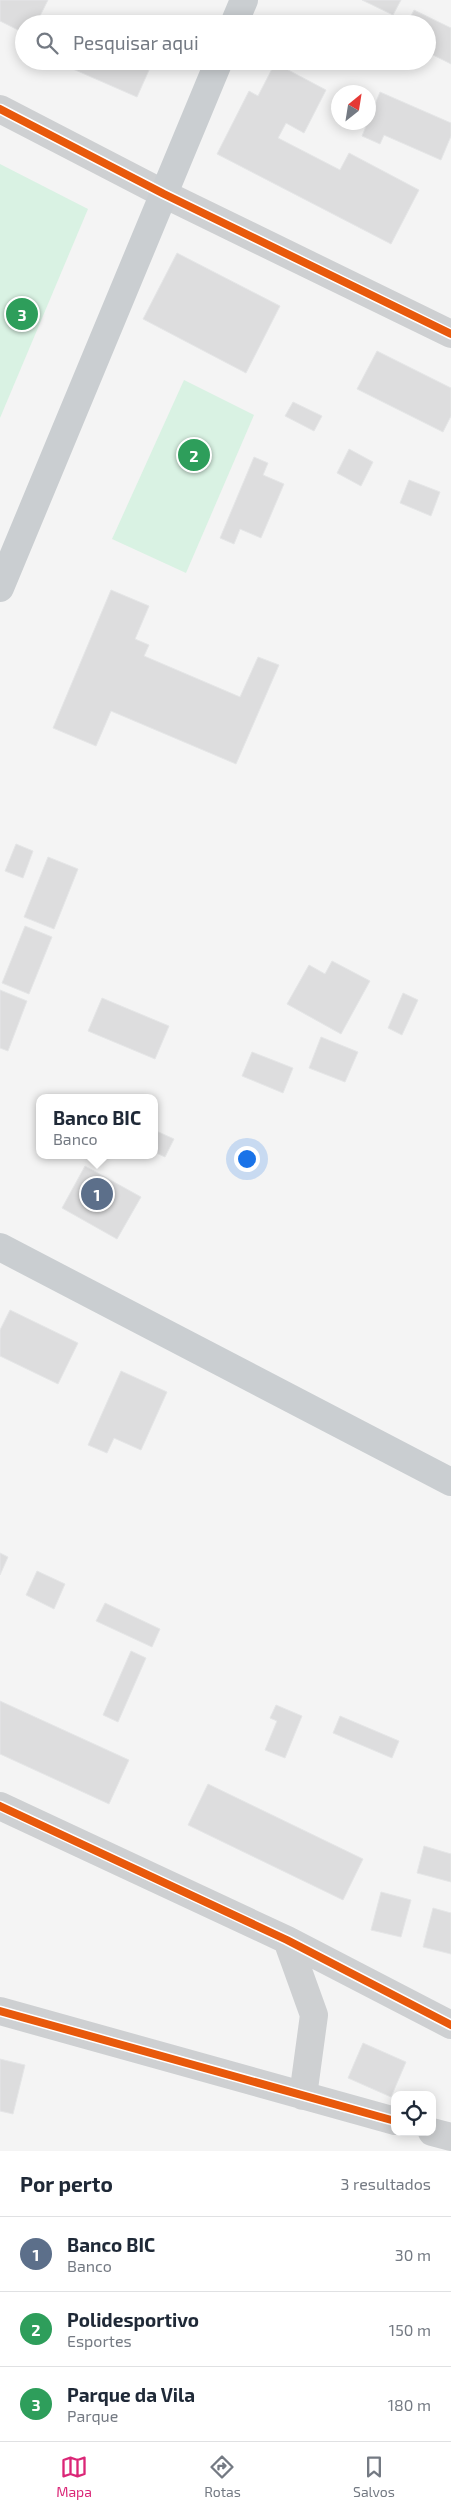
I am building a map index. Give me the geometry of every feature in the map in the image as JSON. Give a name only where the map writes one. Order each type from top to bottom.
[{"type":"main road","points":[[238,15],[244,0]]},
{"type":"main road","points":[[0,588],[215,70]]},
{"type":"main road","points":[[0,1247],[451,1482]]},
{"type":"street","points":[[0,109],[164,194],[451,334]]},
{"type":"street","points":[[0,1806],[287,1940],[451,2025]]},
{"type":"street","points":[[287,1940],[314,2015],[303,2096]]},
{"type":"street","points":[[0,2011],[391,2121]]},
{"type":"street","points":[[436,2133],[451,2137]]},
{"type":"green space","points":[[0,164],[88,209],[0,418]]},
{"type":"green space","points":[[184,380],[254,415],[186,573],[112,539]]},
{"type":"building","points":[[0,0],[48,0],[40,15],[15,15],[15,28],[0,21]]},
{"type":"building","points":[[362,0],[401,0],[393,15]]},
{"type":"building","points":[[414,10],[424,15],[412,15]]},
{"type":"building","points":[[436,21],[451,28],[451,64],[436,56]]},
{"type":"building","points":[[75,70],[149,70],[137,97]]},
{"type":"building","points":[[271,70],[288,70],[326,90],[304,133],[286,123],[278,138],[340,170],[349,153],[419,190],[391,244],[217,154],[249,91],[258,96]]},
{"type":"building","points":[[380,92],[451,123],[451,136],[441,160],[384,135],[380,144],[362,136],[364,130],[376,130],[376,102]]},
{"type":"building","points":[[177,253],[280,306],[246,373],[143,319]]},
{"type":"building","points":[[377,351],[451,388],[451,416],[443,432],[357,389]]},
{"type":"building","points":[[293,402],[322,416],[314,431],[285,416]]},
{"type":"building","points":[[349,449],[373,462],[361,486],[337,473]]},
{"type":"building","points":[[254,457],[268,463],[263,475],[284,484],[261,538],[240,529],[234,544],[220,538]]},
{"type":"building","points":[[409,480],[440,492],[431,516],[400,503]]},
{"type":"building","points":[[111,590],[149,606],[135,639],[149,645],[144,656],[240,697],[258,657],[279,665],[236,764],[111,711],[96,746],[53,728]]},
{"type":"building","points":[[16,844],[33,851],[23,878],[5,871]]},
{"type":"building","points":[[48,857],[78,869],[54,929],[24,917]]},
{"type":"building","points":[[25,926],[52,937],[29,994],[2,983]]},
{"type":"building","points":[[332,961],[370,981],[341,1034],[287,1004],[309,965],[325,974]]},
{"type":"building","points":[[0,990],[27,1001],[8,1051],[0,1048]]},
{"type":"building","points":[[403,993],[418,1000],[402,1035],[388,1028]]},
{"type":"building","points":[[102,998],[169,1026],[155,1059],[88,1031]]},
{"type":"building","points":[[321,1037],[358,1052],[345,1082],[309,1068]]},
{"type":"building","points":[[252,1052],[293,1068],[283,1093],[242,1076]]},
{"type":"building","points":[[158,1132],[174,1139],[165,1157],[158,1154]]},
{"type":"building","points":[[85,1166],[141,1197],[117,1239],[62,1208]]},
{"type":"building","points":[[10,1310],[78,1343],[58,1384],[0,1356],[0,1330]]},
{"type":"building","points":[[121,1371],[167,1392],[141,1450],[114,1438],[107,1453],[88,1445]]},
{"type":"building","points":[[0,1553],[8,1557],[0,1575]]},
{"type":"building","points":[[37,1571],[65,1584],[54,1609],[26,1595]]},
{"type":"building","points":[[105,1603],[160,1629],[152,1647],[96,1621]]},
{"type":"building","points":[[131,1651],[146,1658],[118,1722],[103,1715]]},
{"type":"building","points":[[0,1701],[129,1760],[109,1804],[0,1754]]},
{"type":"building","points":[[276,1705],[302,1716],[285,1758],[265,1750],[277,1721],[270,1718]]},
{"type":"building","points":[[340,1716],[399,1741],[392,1758],[333,1733]]},
{"type":"building","points":[[208,1784],[363,1859],[343,1900],[188,1825]]},
{"type":"building","points":[[424,1846],[451,1854],[451,1882],[417,1873]]},
{"type":"building","points":[[381,1892],[411,1900],[401,1937],[371,1930]]},
{"type":"building","points":[[433,1908],[451,1913],[451,1954],[423,1947]]},
{"type":"building","points":[[363,2043],[406,2062],[394,2091],[391,2091],[391,2097],[348,2078]]},
{"type":"building","points":[[0,2059],[25,2065],[13,2114],[0,2111]]},
{"type":"cycle path","points":[[0,109],[164,194],[451,334]]},
{"type":"cycle path","points":[[0,1806],[287,1940],[451,2025]]},
{"type":"cycle path","points":[[0,2011],[391,2120]]},
{"type":"place","name":"Parque da Vila","points":[[22,314]]},
{"type":"place","name":"Polidesportivo","points":[[194,455]]},
{"type":"place","name":"Banco BIC","points":[[97,1194]]}]
